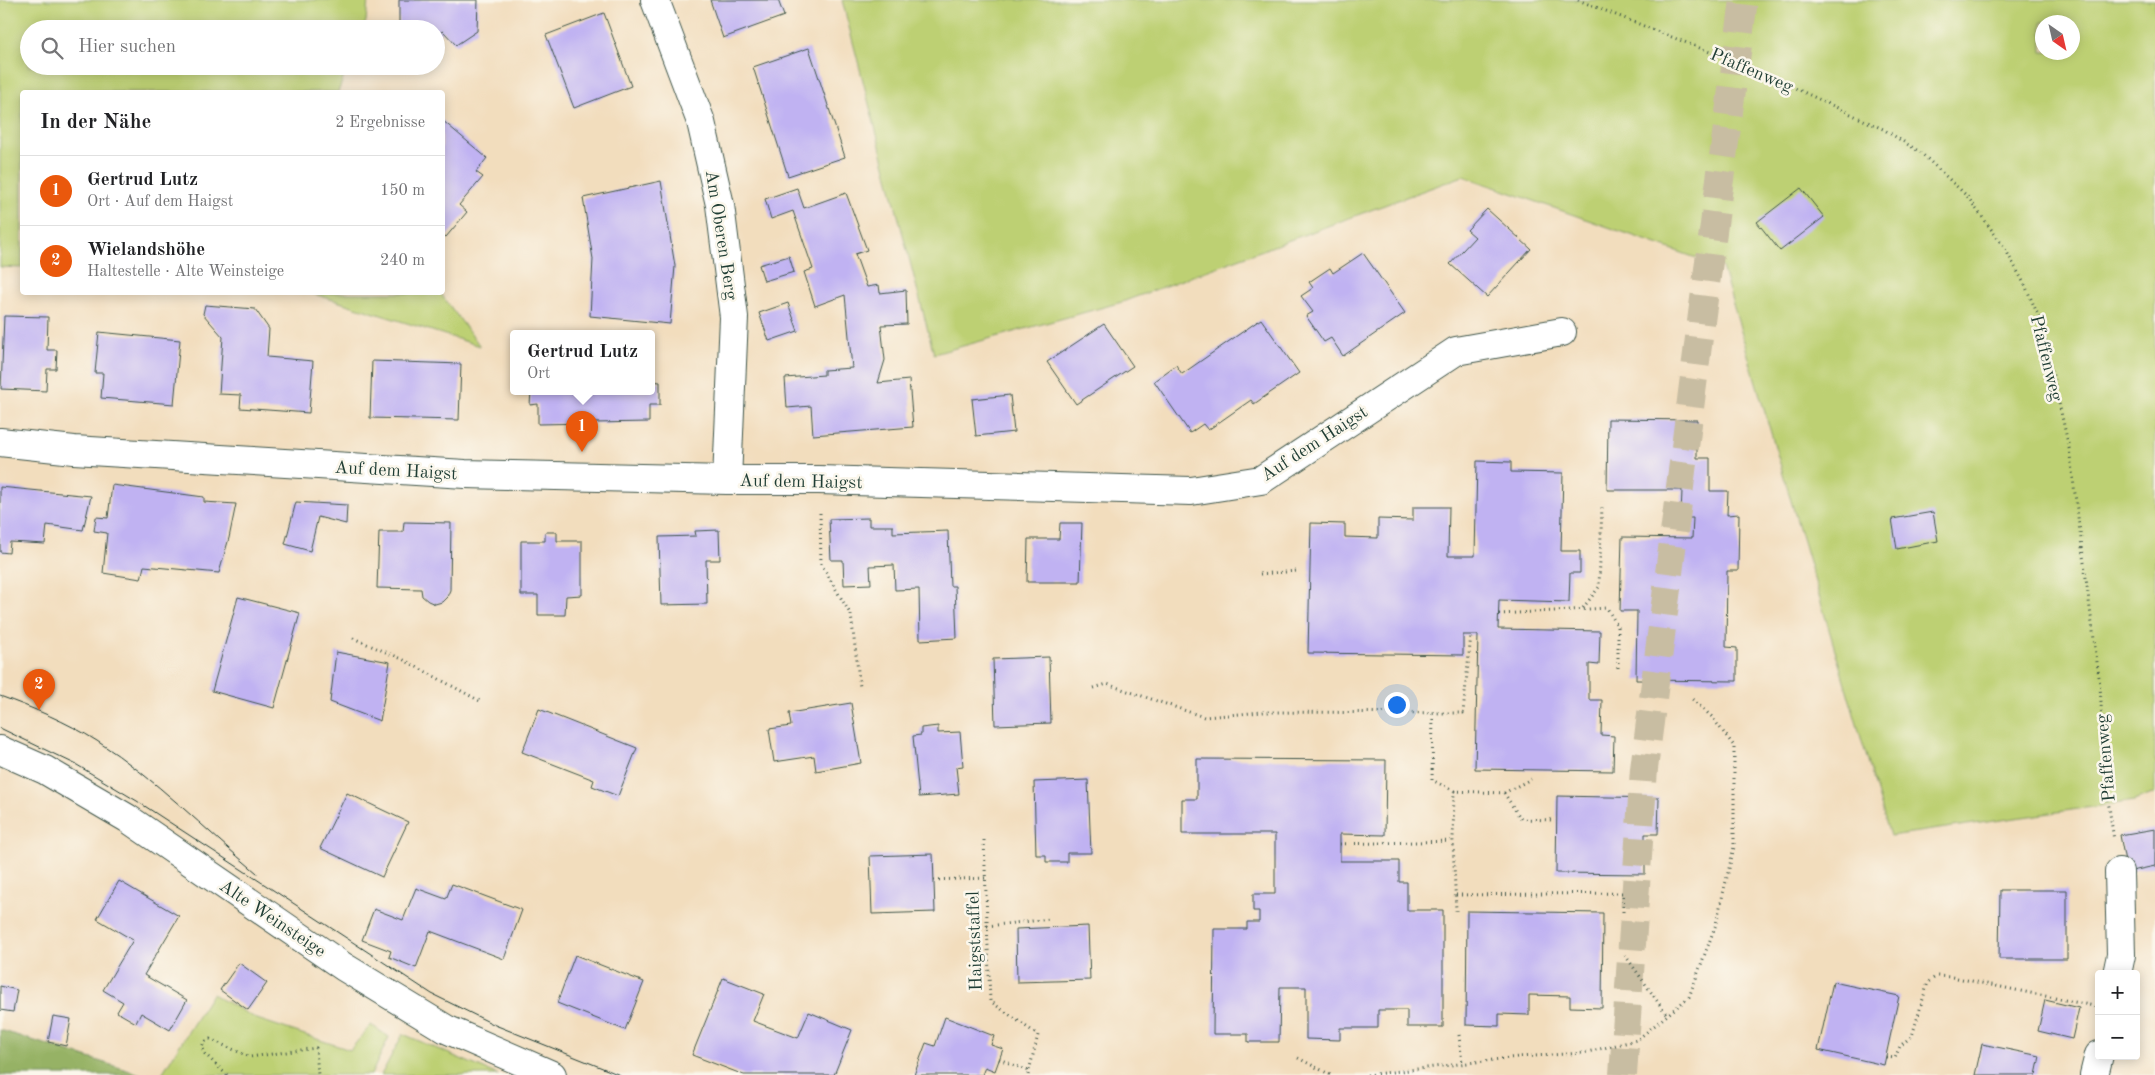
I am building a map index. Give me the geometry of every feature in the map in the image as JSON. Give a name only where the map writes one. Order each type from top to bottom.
[{"type":"street","name":"Am Oberen Berg","points":[[655,0],[701,122],[720,205],[734,317],[727,480]]},
{"type":"street","name":"Auf dem Haigst","points":[[0,442],[74,450],[465,474],[727,480],[819,480],[1191,491],[1260,480],[1456,351],[1562,332]]},
{"type":"street","name":"Alte Weinsteige","points":[[0,750],[45,770],[127,818],[344,967],[446,1029],[552,1075]]},
{"type":"street","points":[[2118,970],[2122,955],[2119,872]]},
{"type":"street","points":[[2094,1075],[2098,1060]]},
{"type":"path","name":"Pfaffenweg","points":[[1578,0],[1758,71],[1883,129],[1920,152],[1967,196],[2004,247],[2025,285],[2041,322],[2069,448],[2100,685],[2106,787],[2119,872]]},
{"type":"path","points":[[819,480],[821,564],[851,615],[860,688]]},
{"type":"path","points":[[1583,609],[1599,587],[1602,506]]},
{"type":"path","points":[[1260,574],[1297,572]]},
{"type":"path","points":[[1499,614],[1607,608],[1618,627],[1618,672]]},
{"type":"path","points":[[1094,688],[1107,684],[1204,717],[1263,712],[1464,713],[1470,635]]},
{"type":"path","points":[[353,638],[402,660],[480,701]]},
{"type":"path","points":[[1367,1075],[1462,1063],[1584,1054],[1637,1040],[1689,997],[1716,924],[1734,847],[1734,746],[1711,716],[1692,699]]},
{"type":"path","points":[[1433,714],[1432,780],[1454,791],[1504,793],[1531,779]]},
{"type":"path","points":[[1454,791],[1453,841],[1456,911]]},
{"type":"path","points":[[1504,793],[1521,819],[1552,820]]},
{"type":"path","name":"Haigststaffel","points":[[984,840],[990,1001],[1038,1035],[1029,1073]]},
{"type":"path","points":[[1340,844],[1453,841]]},
{"type":"path","points":[[934,880],[985,878]]},
{"type":"path","points":[[1456,895],[1623,893],[1623,913]]},
{"type":"path","points":[[987,926],[1050,919]]},
{"type":"path","points":[[1625,955],[1667,1015]]},
{"type":"path","points":[[1886,1057],[1895,1058],[1900,1046],[1912,1036],[1928,982],[1937,976],[1952,977],[2095,1006]]},
{"type":"path","points":[[1459,1035],[1462,1063]]},
{"type":"path","points":[[227,1075],[206,1054],[202,1047],[204,1042],[210,1039],[218,1041],[250,1057],[316,1048],[318,1075]]},
{"type":"path","points":[[1298,1058],[1331,1075]]},
{"type":"path","points":[[999,1059],[1029,1073]]},
{"type":"green space","points":[[0,0],[368,0],[366,20],[20,20],[20,75],[345,75],[339,90],[20,90],[20,268],[0,267]]},
{"type":"green space","points":[[842,0],[2155,0],[2155,793],[2134,801],[1890,836],[1722,267],[1463,176],[1122,302],[934,354]]},
{"type":"green space","points":[[317,295],[442,295],[480,346]]},
{"type":"green space","points":[[212,994],[257,1019],[350,1050],[371,1025],[389,1037],[371,1075],[161,1075]]},
{"type":"green space","points":[[0,1030],[143,1075],[0,1075]]},
{"type":"green space","points":[[403,1034],[498,1075],[381,1075]]},
{"type":"building","points":[[399,0],[478,0],[477,31],[456,45],[445,33],[445,20],[399,20]]},
{"type":"building","points":[[710,0],[778,0],[784,16],[723,38]]},
{"type":"building","points":[[604,13],[631,86],[574,108],[546,35]]},
{"type":"building","points":[[809,48],[845,157],[788,176],[753,67]]},
{"type":"building","points":[[445,123],[487,158],[476,172],[483,177],[459,205],[467,212],[446,237]]},
{"type":"building","points":[[661,181],[675,266],[670,324],[590,316],[593,259],[583,198]]},
{"type":"building","points":[[797,188],[804,208],[846,193],[867,250],[855,254],[867,287],[879,285],[880,293],[906,290],[907,324],[881,325],[885,360],[878,383],[909,380],[913,427],[813,435],[811,406],[787,408],[785,378],[824,375],[824,370],[852,368],[845,295],[815,306],[804,272],[813,269],[793,211],[771,219],[765,199]]},
{"type":"building","points":[[1801,188],[1824,217],[1780,251],[1757,222]]},
{"type":"building","points":[[1487,209],[1531,249],[1487,297],[1450,264],[1475,237],[1467,230]]},
{"type":"building","points":[[1363,253],[1405,313],[1343,356],[1331,338],[1324,342],[1306,316],[1313,312],[1301,296],[1313,288],[1309,282],[1330,268],[1333,273]]},
{"type":"building","points":[[789,256],[794,272],[764,281],[759,265]]},
{"type":"building","points":[[788,303],[798,331],[769,341],[759,313]]},
{"type":"building","points":[[205,305],[255,309],[269,329],[267,357],[313,361],[309,413],[240,408],[241,395],[219,394],[223,337],[203,314]]},
{"type":"building","points":[[4,316],[48,317],[47,350],[57,350],[56,369],[47,369],[46,391],[1,389]]},
{"type":"building","points":[[1261,319],[1299,373],[1254,404],[1251,400],[1208,430],[1203,424],[1190,433],[1154,381],[1176,365],[1182,374]]},
{"type":"building","points":[[1104,324],[1133,366],[1076,404],[1047,362]]},
{"type":"building","points":[[99,332],[180,340],[174,404],[101,398],[103,373],[95,373]]},
{"type":"building","points":[[372,361],[461,364],[459,420],[370,418]]},
{"type":"building","points":[[655,381],[660,382],[660,405],[649,405],[649,422],[538,424],[538,404],[530,405],[531,395],[655,395]]},
{"type":"building","points":[[1010,395],[1014,432],[976,436],[972,399]]},
{"type":"building","points":[[1608,419],[1697,420],[1697,458],[1710,458],[1710,491],[1728,491],[1727,515],[1739,514],[1738,571],[1727,571],[1726,647],[1737,648],[1737,681],[1636,680],[1637,611],[1620,611],[1622,537],[1692,538],[1693,518],[1681,518],[1682,490],[1607,490]]},
{"type":"building","points":[[1477,461],[1511,462],[1511,472],[1563,473],[1561,551],[1580,551],[1580,573],[1570,573],[1569,602],[1499,600],[1498,629],[1600,631],[1599,665],[1589,664],[1589,700],[1602,700],[1601,735],[1614,736],[1613,771],[1475,769],[1478,635],[1463,635],[1463,655],[1308,653],[1311,523],[1345,524],[1345,537],[1378,538],[1378,519],[1413,520],[1413,507],[1449,507],[1448,556],[1475,556]]},
{"type":"building","points":[[112,485],[204,497],[204,502],[236,504],[219,573],[144,566],[141,579],[103,573],[107,533],[94,531],[96,517],[108,518]]},
{"type":"building","points":[[0,487],[91,496],[83,530],[47,525],[45,544],[10,542],[9,553],[0,552]]},
{"type":"building","points":[[296,502],[347,505],[346,524],[318,517],[310,551],[285,544]]},
{"type":"building","points":[[1933,512],[1938,541],[1897,549],[1892,519]]},
{"type":"building","points":[[869,518],[869,526],[893,526],[893,533],[948,531],[950,586],[955,586],[957,638],[920,640],[919,589],[895,590],[894,565],[870,566],[871,584],[844,585],[843,560],[831,560],[829,519]]},
{"type":"building","points":[[404,522],[451,523],[450,590],[442,602],[435,604],[428,601],[422,596],[421,589],[377,588],[379,532],[403,532]]},
{"type":"building","points":[[1060,523],[1082,523],[1080,582],[1027,582],[1028,539],[1059,539]]},
{"type":"building","points":[[719,530],[720,560],[706,560],[707,604],[661,605],[659,537],[696,536],[695,531]]},
{"type":"building","points":[[545,532],[557,532],[557,541],[582,541],[582,595],[566,596],[565,615],[538,615],[538,595],[521,595],[521,541],[545,541]]},
{"type":"building","points":[[238,597],[300,613],[274,708],[212,691]]},
{"type":"building","points":[[336,652],[390,662],[380,721],[330,702]]},
{"type":"building","points":[[1049,657],[1051,723],[995,725],[993,659]]},
{"type":"building","points":[[851,703],[861,763],[816,771],[814,756],[774,762],[769,729],[791,726],[789,713]]},
{"type":"building","points":[[539,709],[637,748],[618,796],[592,786],[594,780],[522,752]]},
{"type":"building","points":[[938,726],[938,733],[960,732],[963,766],[956,767],[959,794],[919,797],[913,736],[921,735],[921,728]]},
{"type":"building","points":[[1197,759],[1386,760],[1385,835],[1340,834],[1340,861],[1399,861],[1399,882],[1407,882],[1407,910],[1443,910],[1443,1027],[1407,1027],[1407,1010],[1378,1010],[1378,1028],[1340,1028],[1340,1040],[1306,1039],[1306,987],[1280,987],[1279,1042],[1248,1042],[1248,1034],[1213,1034],[1214,929],[1247,929],[1247,922],[1259,922],[1259,911],[1253,911],[1253,894],[1275,894],[1275,834],[1182,834],[1182,799],[1197,799]]},
{"type":"building","points":[[1088,780],[1091,853],[1067,853],[1067,862],[1046,862],[1046,855],[1036,855],[1034,782]]},
{"type":"building","points":[[347,793],[408,822],[382,877],[320,848]]},
{"type":"building","points":[[1557,796],[1659,798],[1658,834],[1645,834],[1645,874],[1556,873]]},
{"type":"building","points":[[2155,829],[2155,866],[2127,872],[2120,835]]},
{"type":"building","points":[[933,854],[935,912],[872,914],[870,856]]},
{"type":"building","points":[[119,881],[179,916],[144,975],[187,1000],[170,1030],[141,1013],[136,1023],[117,1012],[123,1002],[103,990],[133,940],[97,919]]},
{"type":"building","points":[[452,884],[522,910],[504,959],[430,931],[416,968],[389,957],[391,951],[362,940],[374,909],[403,920],[416,888],[446,899]]},
{"type":"building","points":[[2000,890],[2067,890],[2067,959],[1999,959]]},
{"type":"building","points":[[1467,911],[1603,913],[1602,1008],[1570,1007],[1570,996],[1529,995],[1529,1015],[1499,1014],[1499,1026],[1466,1025]]},
{"type":"building","points":[[1088,926],[1090,980],[1017,982],[1016,929]]},
{"type":"building","points":[[575,955],[644,982],[625,1030],[557,1003]]},
{"type":"building","points":[[239,963],[267,983],[248,1010],[220,990]]},
{"type":"building","points":[[723,978],[764,994],[753,1021],[798,1038],[809,1012],[852,1030],[834,1075],[744,1075],[692,1055]]},
{"type":"building","points":[[1833,982],[1899,996],[1884,1065],[1818,1050]]},
{"type":"building","points":[[0,986],[17,990],[13,1012],[0,1010]]},
{"type":"building","points":[[2045,1000],[2079,1008],[2072,1039],[2038,1031]]},
{"type":"building","points":[[53,1016],[71,1019],[66,1046],[48,1042]]},
{"type":"building","points":[[945,1017],[994,1036],[991,1045],[1003,1049],[995,1071],[985,1067],[982,1075],[914,1075],[926,1043],[935,1046]]},
{"type":"building","points":[[1982,1044],[2040,1056],[2036,1075],[1975,1075]]},
{"type":"tunnel","points":[[1623,1075],[1644,769],[1744,0]]},
{"type":"tram line","points":[[0,696],[62,722],[86,734],[118,755],[159,787],[257,873]]},
{"type":"tram line","points":[[0,728],[77,765],[137,801],[432,994],[495,1025],[620,1075]]},
{"type":"place","name":"Gertrud Lutz","points":[[582,452]]},
{"type":"place","name":"Wielandshöhe","points":[[39,710]]}]
